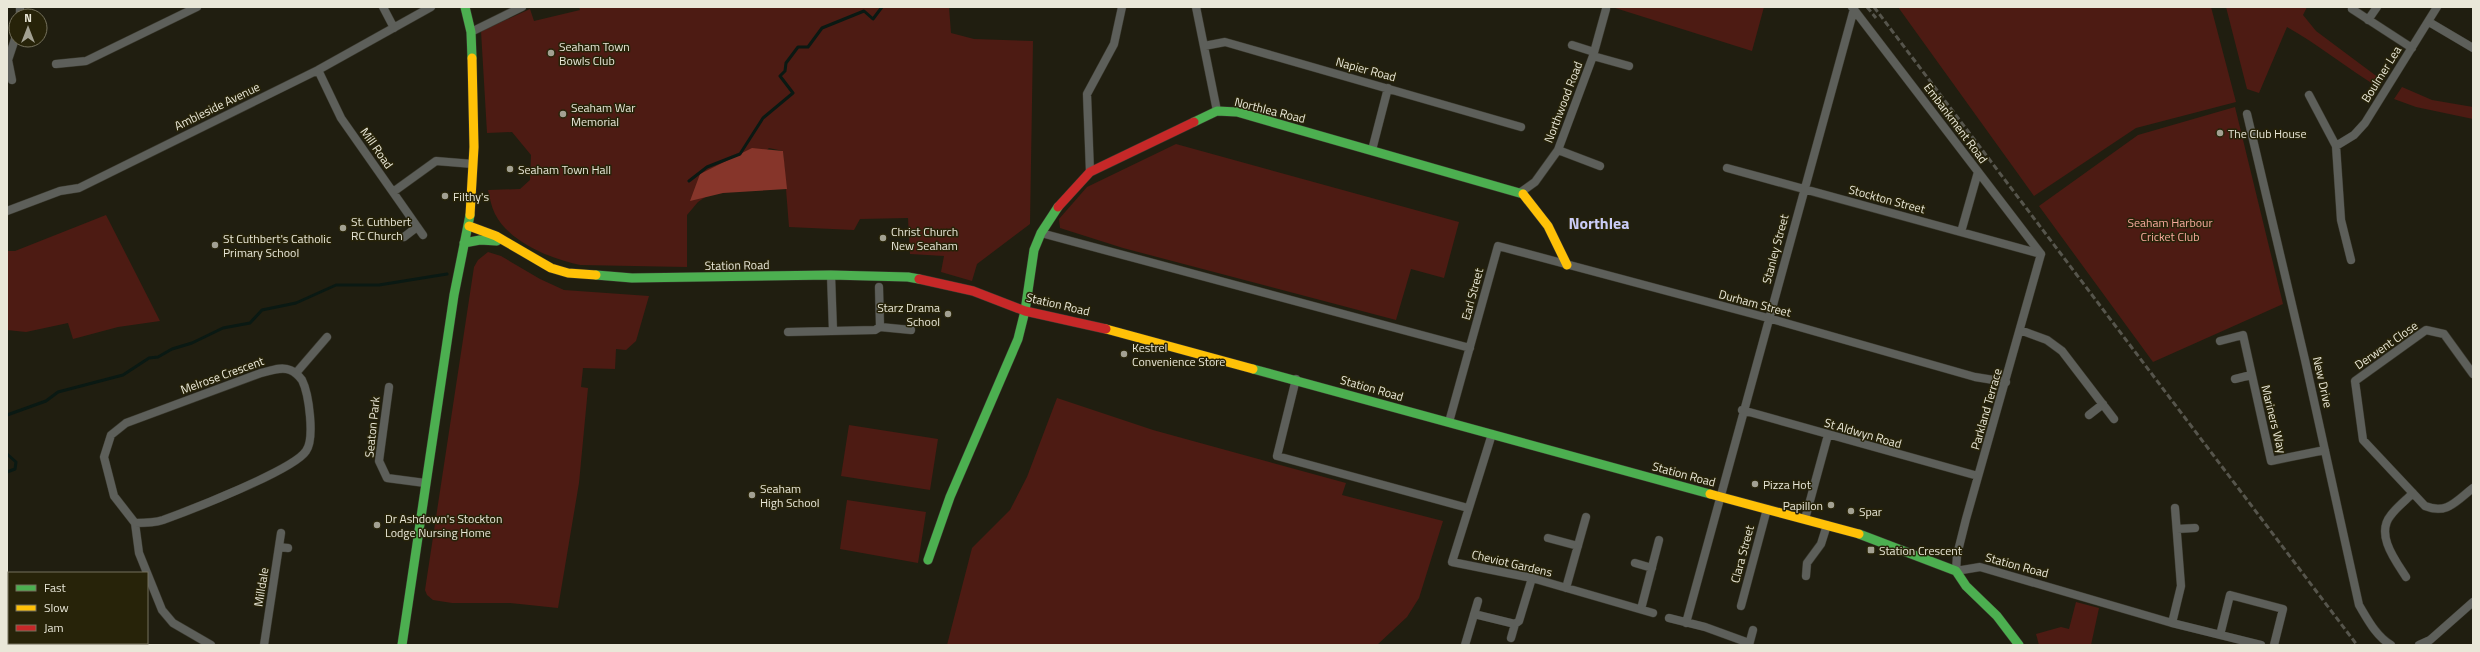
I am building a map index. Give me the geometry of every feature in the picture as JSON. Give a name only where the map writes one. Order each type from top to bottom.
[{"type":"main road","points":[[402,645],[425,483],[464,243],[469,226],[473,164],[471,32],[465,7]]},
{"type":"main road","name":"Northlea Road","points":[[928,560],[950,497],[1018,339],[1025,310],[1034,250],[1041,233],[1058,206],[1090,172],[1217,111],[1237,112],[1521,192]]},
{"type":"main road","points":[[1521,192],[1540,212],[1560,243],[1567,265]]},
{"type":"main road","name":"Station Road","points":[[469,226],[505,242],[551,268],[587,276],[632,278],[831,275],[887,276],[933,281],[973,291],[1025,310],[1082,322],[1296,379],[1827,525],[1892,545],[1956,571]]},
{"type":"main road","points":[[464,243],[480,240],[505,242]]},
{"type":"main road","points":[[1956,571],[1966,586],[1997,616],[2019,645]]},
{"type":"street","points":[[56,64],[86,61],[197,7]]},
{"type":"street","points":[[383,7],[394,28]]},
{"type":"street","name":"Ambleside Avenue","points":[[7,211],[60,191],[79,188],[318,70],[431,7]]},
{"type":"street","points":[[471,32],[522,7]]},
{"type":"street","points":[[1090,172],[1088,94],[1114,44],[1122,7]]},
{"type":"street","points":[[1196,7],[1217,111]]},
{"type":"street","points":[[2368,20],[2377,7]]},
{"type":"street","name":"Boulmer Lea","points":[[2336,146],[2354,135],[2365,123],[2437,7]]},
{"type":"street","name":"Northwood Road","points":[[1521,192],[1535,182],[1558,150],[1594,54],[1606,8]]},
{"type":"street","name":"Embankment Road","points":[[1853,8],[2041,254]]},
{"type":"street","name":"Stanley Street","points":[[1686,623],[1742,410],[1853,8]]},
{"type":"street","points":[[2352,8],[2412,48]]},
{"type":"street","points":[[2429,22],[2473,48]]},
{"type":"street","name":"Napier Road","points":[[1204,46],[1225,42],[1521,127]]},
{"type":"street","points":[[1572,45],[1629,66]]},
{"type":"street","points":[[12,48],[8,60],[12,80]]},
{"type":"street","name":"Mill Road","points":[[318,70],[341,118],[423,235]]},
{"type":"street","points":[[1372,150],[1388,88]]},
{"type":"street","points":[[2308,95],[2336,146],[2342,220],[2351,260]]},
{"type":"street","name":"New Drive","points":[[2247,114],[2325,450],[2359,606],[2370,624],[2384,640],[2391,645]]},
{"type":"street","points":[[1558,150],[1600,166]]},
{"type":"street","points":[[393,192],[436,161],[473,164]]},
{"type":"street","name":"Stockton Street","points":[[1727,168],[2041,254]]},
{"type":"street","points":[[1961,232],[1978,172]]},
{"type":"street","points":[[404,237],[417,227]]},
{"type":"street","points":[[1041,233],[1470,348]]},
{"type":"street","name":"Durham Street","points":[[1498,246],[1768,318],[1975,377],[2006,382]]},
{"type":"street","name":"Earl Street","points":[[1449,422],[1498,246]]},
{"type":"street","name":"Parkland Terrace","points":[[1956,571],[1957,555],[1978,476],[2006,382],[2041,254]]},
{"type":"street","points":[[831,275],[833,331]]},
{"type":"street","points":[[879,287],[880,327]]},
{"type":"street","points":[[788,332],[875,330],[880,327],[912,330]]},
{"type":"street","points":[[2020,330],[2047,340],[2062,351],[2114,419]]},
{"type":"street","name":"Derwent Close","points":[[2473,374],[2444,334],[2426,330],[2354,381],[2364,440],[2425,506],[2436,511],[2448,508],[2473,488]]},
{"type":"street","name":"Mariners Way","points":[[2220,341],[2243,335],[2271,461],[2325,450]]},
{"type":"street","points":[[147,572],[139,553],[136,523],[161,521],[262,479],[302,456],[308,450],[311,428],[302,380],[296,374],[327,338]]},
{"type":"street","name":"Melrose Crescent","points":[[136,523],[114,496],[106,469],[104,457],[111,435],[126,423],[277,368],[289,369],[296,374]]},
{"type":"street","name":"Mariners Way","points":[[2235,379],[2251,375]]},
{"type":"street","points":[[1296,379],[1277,456],[1468,508],[1492,434]]},
{"type":"street","name":"Seaton Park","points":[[388,387],[379,461],[386,478],[425,483]]},
{"type":"street","points":[[2089,415],[2103,404]]},
{"type":"street","name":"St Aldwyn Road","points":[[1742,410],[1978,476]]},
{"type":"street","points":[[1805,519],[1828,435]]},
{"type":"street","points":[[2406,577],[2386,542],[2386,526],[2390,515],[2413,493]]},
{"type":"street","name":"Cheviot Gardens","points":[[1468,508],[1452,562],[1532,578],[1653,613]]},
{"type":"street","points":[[2172,623],[2181,586],[2175,508]]},
{"type":"street","name":"Clara Street","points":[[1741,606],[1767,509]]},
{"type":"street","name":"Cheviot Gardens","points":[[1566,588],[1586,517]]},
{"type":"street","points":[[1806,576],[1807,563],[1821,544],[1827,525]]},
{"type":"street","points":[[2177,529],[2195,528]]},
{"type":"street","name":"Milldale","points":[[264,645],[281,533]]},
{"type":"street","points":[[1548,538],[1578,546]]},
{"type":"street","points":[[1641,609],[1659,540]]},
{"type":"street","points":[[279,547],[288,548]]},
{"type":"street","points":[[1635,563],[1652,568]]},
{"type":"street","name":"Station Road","points":[[1956,571],[1980,567],[2172,623],[2261,645]]},
{"type":"street","points":[[148,575],[162,610],[173,623],[211,645]]},
{"type":"street","points":[[1511,638],[1515,624],[1522,617],[1532,578]]},
{"type":"street","points":[[2220,635],[2230,595],[2283,610],[2274,645]]},
{"type":"street","points":[[1465,645],[1478,601]]},
{"type":"street","points":[[2419,645],[2430,642],[2473,602]]},
{"type":"street","points":[[1474,614],[1515,624]]},
{"type":"street","points":[[1668,618],[1749,644],[1753,630]]},
{"type":"green space","points":[[579,7],[949,7],[951,33],[974,39],[1033,41],[1030,224],[977,264],[972,281],[941,272],[944,256],[910,254],[908,218],[860,219],[854,230],[789,227],[783,151],[769,148],[741,173],[698,202],[687,215],[687,267],[580,265],[544,254],[520,241],[510,233],[501,224],[492,205],[488,190],[520,189],[530,180],[531,155],[512,132],[487,133],[481,31],[530,9],[534,21],[580,10]]},
{"type":"green space","points":[[1612,7],[1764,7],[1752,51]]},
{"type":"green space","points":[[1898,7],[2211,7],[2236,102],[2136,128],[2034,196]]},
{"type":"green space","points":[[2226,7],[2307,7],[2303,15],[2316,31],[2383,81],[2378,87],[2287,27],[2259,93],[2247,89]]},
{"type":"green space","points":[[2402,87],[2432,100],[2473,107],[2473,119],[2416,107],[2394,99]]},
{"type":"green space","name":"Seaham Harbour Cricket Club","points":[[2235,107],[2283,304],[2153,362],[2039,206],[2138,135]]},
{"type":"green space","points":[[1176,144],[1459,222],[1444,278],[1411,269],[1396,320],[1123,248],[1060,228],[1059,219],[1087,187]]},
{"type":"green space","points":[[106,215],[160,321],[118,327],[73,339],[68,323],[26,332],[7,330],[7,251],[15,251]]},
{"type":"green space","points":[[488,252],[501,256],[540,279],[564,290],[649,296],[636,341],[626,350],[616,349],[615,369],[583,368],[581,387],[588,388],[579,483],[558,608],[510,603],[452,603],[433,600],[427,595],[425,590],[474,267],[478,260]]},
{"type":"green space","points":[[1057,398],[1153,430],[1346,483],[1342,495],[1443,521],[1419,598],[1407,617],[1377,645],[947,645],[972,548],[1010,510],[1027,477]]},
{"type":"green space","points":[[849,425],[938,439],[930,490],[841,476]]},
{"type":"green space","points":[[847,500],[926,512],[918,563],[840,549]]},
{"type":"green space","points":[[2076,602],[2099,608],[2091,645],[2039,645],[2036,634],[2061,627],[2069,629]]},
{"type":"shaded area","points":[[752,148],[783,151],[787,189],[723,193],[690,201],[700,174]]},
{"type":"waterway","points":[[689,181],[707,167],[740,154],[763,118],[793,93],[780,76],[785,71],[786,63],[798,47],[808,47],[822,28],[864,11],[873,19],[882,7]]},
{"type":"waterway","points":[[7,415],[46,401],[58,392],[123,375],[149,358],[158,357],[172,349],[192,343],[223,328],[250,323],[262,310],[296,303],[336,285],[379,285],[447,274]]},
{"type":"waterway","points":[[7,454],[16,462],[15,469],[7,472]]},
{"type":"railway","points":[[1867,7],[1876,18]]},
{"type":"railway","points":[[1874,7],[2357,645]]},
{"type":"traffic: fast","points":[[465,7],[471,32],[472,58]]},
{"type":"traffic: fast","points":[[1194,122],[1217,111],[1237,112],[1523,194]]},
{"type":"traffic: fast","points":[[928,560],[950,497],[1018,339],[1025,311],[1034,250],[1041,233],[1058,207]]},
{"type":"traffic: fast","points":[[402,645],[454,295],[470,215]]},
{"type":"traffic: fast","points":[[464,243],[480,240],[497,241]]},
{"type":"traffic: fast","points":[[596,275],[632,278],[831,275],[908,277],[919,279]]},
{"type":"traffic: fast","points":[[1253,369],[1710,494]]},
{"type":"traffic: fast","points":[[1859,534],[1956,571],[1966,586],[1997,616],[2019,645]]},
{"type":"traffic: slow","points":[[470,215],[474,147],[472,58]]},
{"type":"traffic: slow","points":[[1523,194],[1548,226],[1567,265]]},
{"type":"traffic: slow","points":[[469,226],[496,236],[551,268],[568,273],[596,275]]},
{"type":"traffic: slow","points":[[1106,329],[1253,369]]},
{"type":"traffic: slow","points":[[1710,494],[1859,534]]},
{"type":"traffic: jam","points":[[1058,207],[1090,172],[1194,122]]},
{"type":"traffic: jam","points":[[919,279],[973,291],[1025,311],[1106,329]]},
{"type":"place","name":"Seaham Town Bowls Club","points":[[551,53]]},
{"type":"place","name":"Seaham War Memorial","points":[[563,114]]},
{"type":"place","name":"The Club House","points":[[2220,133]]},
{"type":"place","name":"Seaham Town Hall","points":[[510,169]]},
{"type":"place","name":"Filthy's","points":[[445,196]]},
{"type":"place","name":"St. Cuthbert RC Church","points":[[343,228]]},
{"type":"place","name":"Christ Church New Seaham","points":[[883,238]]},
{"type":"place","name":"St Cuthbert's Catholic Primary School","points":[[215,245]]},
{"type":"place","name":"Starz Drama School","points":[[948,314]]},
{"type":"place","name":"Kestrel Convenience Store","points":[[1124,354]]},
{"type":"place","name":"Pizza Hot","points":[[1755,484]]},
{"type":"place","name":"Seaham High School","points":[[752,495]]},
{"type":"place","name":"Papillon","points":[[1831,505]]},
{"type":"place","name":"Spar","points":[[1851,511]]},
{"type":"place","name":"Dr Ashdown's Stockton Lodge Nursing Home","points":[[377,525]]},
{"type":"place","name":"Station Crescent","points":[[1871,550]]},
{"type":"district","name":"Northlea","points":[[1599,223]]}]
